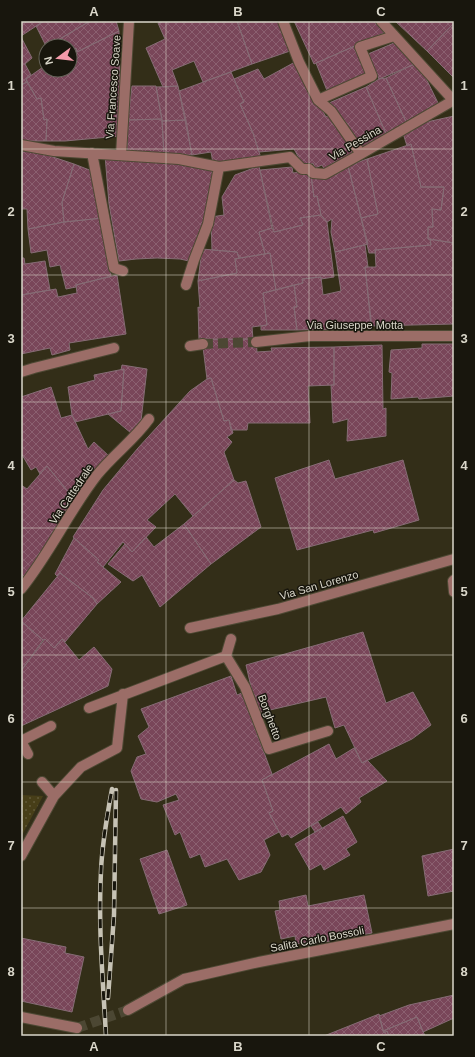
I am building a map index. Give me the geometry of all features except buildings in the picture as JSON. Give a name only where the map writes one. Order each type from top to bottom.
[{"type":"street","points":[[283,21],[299,62],[318,100],[331,111],[361,154]]},
{"type":"street","points":[[381,21],[454,100]]},
{"type":"street","name":"Via Francesco Soave","points":[[120,155],[131,22]]},
{"type":"street","points":[[318,100],[372,76],[360,47],[394,36]]},
{"type":"street","name":"Via Pessina","points":[[21,145],[54,151],[179,159],[219,166],[290,157],[302,169],[309,170],[313,173],[325,174],[454,100]]},
{"type":"street","points":[[92,154],[114,268],[123,271]]},
{"type":"street","points":[[186,285],[208,224],[219,166]]},
{"type":"street","name":"Via Giuseppe Motta","points":[[256,342],[310,336],[454,336]]},
{"type":"street","points":[[190,346],[203,344]]},
{"type":"street","points":[[21,372],[114,348]]},
{"type":"street","name":"Via Cattedrale","points":[[21,589],[37,569],[66,521],[97,475],[149,419]]},
{"type":"street","name":"Via San Lorenzo","points":[[190,628],[278,609],[454,559]]},
{"type":"street","points":[[454,580],[454,592]]},
{"type":"street","points":[[89,708],[226,656],[231,639]]},
{"type":"street","name":"Borghetto","points":[[226,656],[245,687],[269,749],[328,731]]},
{"type":"street","points":[[21,856],[54,796],[81,767],[117,748],[123,694]]},
{"type":"street","points":[[28,754],[21,741],[51,726]]},
{"type":"street","points":[[42,782],[54,796]]},
{"type":"street","name":"Salita Carlo Bossoli","points":[[128,1010],[184,979],[259,962],[454,924]]},
{"type":"street","points":[[21,1017],[77,1028]]},
{"type":"shaded area","points":[[21,795],[43,796],[21,837]]},
{"type":"tunnel","points":[[203,344],[256,342]]},
{"type":"tunnel","points":[[77,1028],[128,1010]]},
{"type":"railway","points":[[106,1036],[101,954],[100,892],[104,840],[112,789]]},
{"type":"railway","points":[[108,998],[114,915],[116,790]]}]
